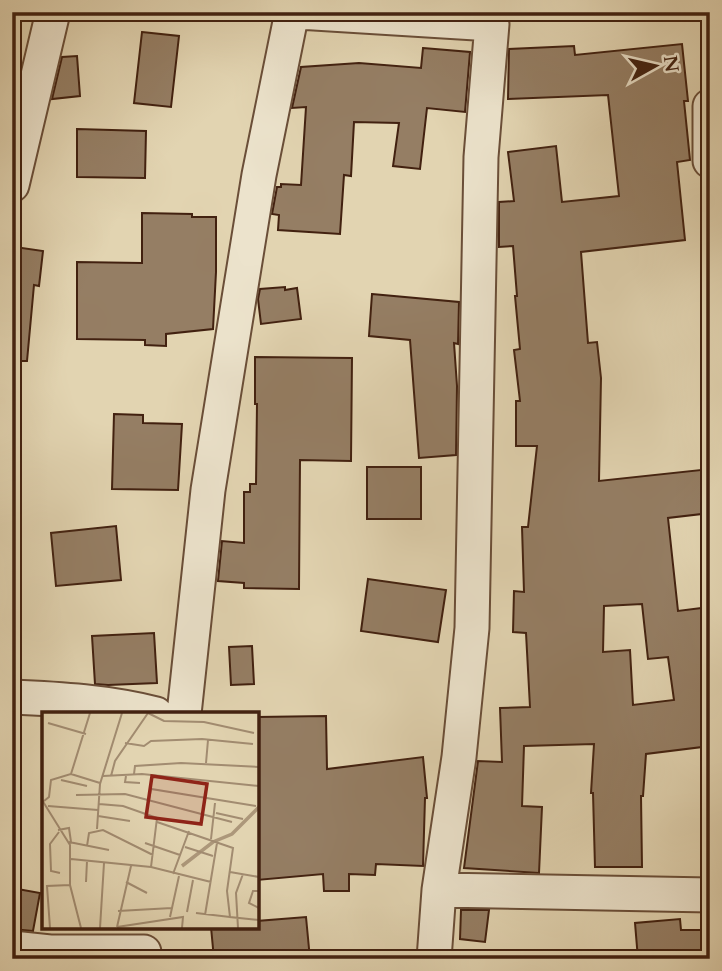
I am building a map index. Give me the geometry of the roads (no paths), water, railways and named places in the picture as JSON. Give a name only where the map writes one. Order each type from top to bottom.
[{"type":"street","points":[[12,185],[53,12]]},
{"type":"street","points":[[184,712],[208,490],[260,175],[292,12]]},
{"type":"street","points":[[298,12],[492,24],[481,157],[472,628],[458,757],[439,890],[434,959]]},
{"type":"street","points":[[710,106],[710,161]]},
{"type":"street","points":[[12,696],[120,705],[148,712]]},
{"type":"street","points":[[439,890],[710,895]]},
{"type":"street","points":[[12,948],[50,952],[145,946]]}]
